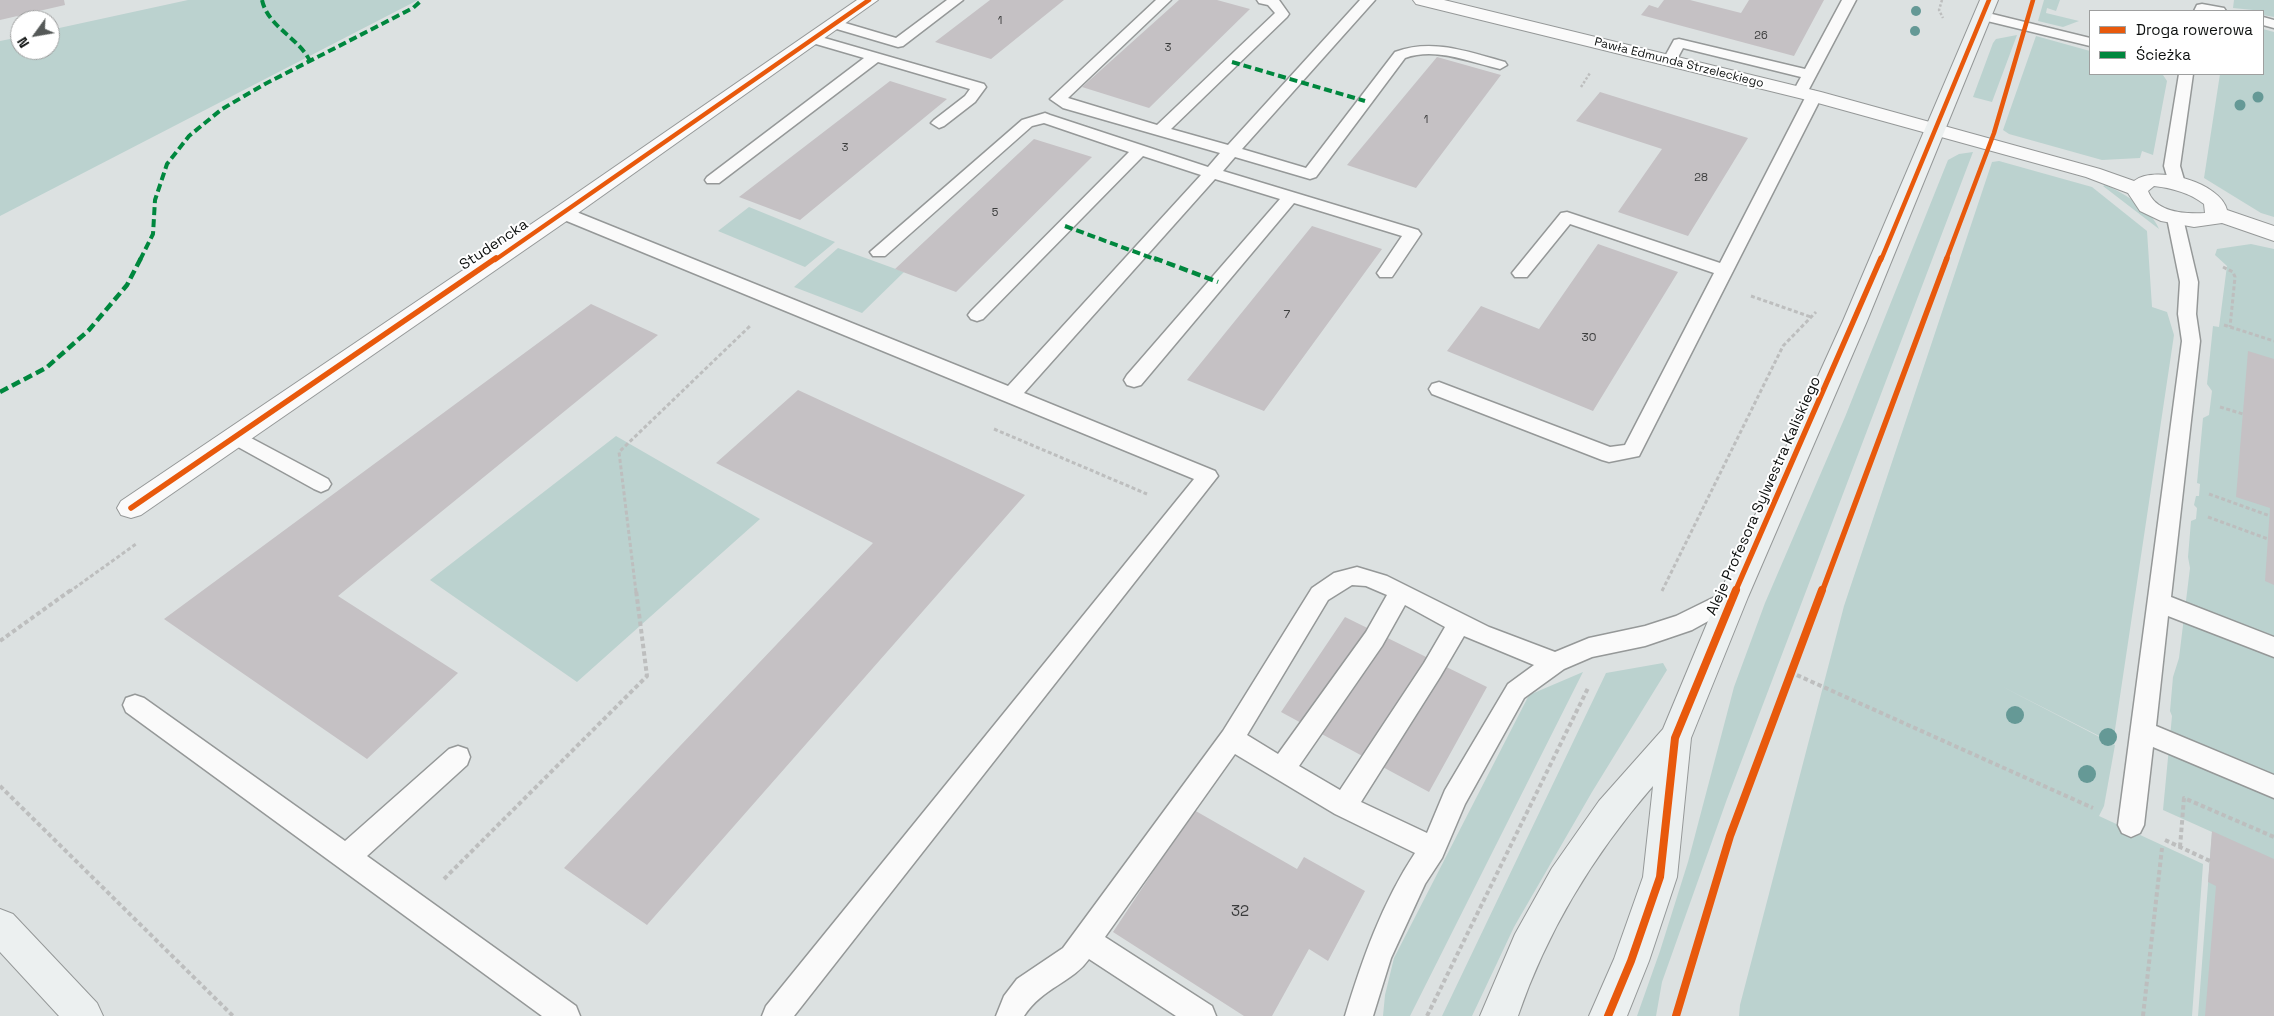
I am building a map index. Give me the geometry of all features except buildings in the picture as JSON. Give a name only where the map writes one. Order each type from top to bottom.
[{"type":"street","name":"Studencka","points":[[131,508],[563,214],[869,0]]},
{"type":"street","name":"Pawła Edmunda Strzeleckiego","points":[[1422,0],[1807,94],[1936,131],[2093,172],[2137,189]]},
{"type":"street","name":"Aleje Profesora Sylwestra Kaliskiego","points":[[1608,1016],[1631,961],[1660,878],[1675,738],[1733,597],[1936,131],[1987,8]]},
{"type":"street","points":[[2154,180],[2177,183],[2194,189],[2211,200],[2215,205],[2217,214],[2215,218],[2199,222],[2174,218],[2151,208],[2138,195],[2137,189],[2146,182],[2154,180]]},
{"type":"street","points":[[2217,214],[2274,234]]},
{"type":"street","name":"Aleje Profesora Sylwestra Kaliskiego","points":[[1499,1016],[1509,988],[1556,894],[1592,836],[1675,738]]},
{"type":"street","points":[[0,926],[84,1016]]},
{"type":"lane","points":[[835,24],[898,43],[956,0]]},
{"type":"lane","points":[[1164,0],[1058,99],[1068,105],[1310,174],[1400,55],[1411,49],[1428,48],[1500,65]]},
{"type":"lane","points":[[1160,131],[1282,14],[1273,2],[1264,0]]},
{"type":"lane","points":[[1011,395],[1368,0]]},
{"type":"lane","points":[[1440,389],[1609,455],[1632,451],[1723,270],[1807,94],[1810,75],[1850,0]]},
{"type":"lane","points":[[2202,6],[2216,10]]},
{"type":"lane","points":[[1987,8],[2089,42]]},
{"type":"lane","points":[[814,39],[979,88],[970,99],[939,123]]},
{"type":"lane","points":[[1670,60],[1679,43],[1810,75]]},
{"type":"lane","points":[[713,180],[875,57]]},
{"type":"lane","points":[[2177,183],[2172,166],[2186,75]]},
{"type":"lane","points":[[879,252],[1026,123],[1045,118],[1212,173],[1412,234],[1386,272]]},
{"type":"lane","points":[[977,315],[1140,150]]},
{"type":"lane","points":[[1134,380],[1290,197]]},
{"type":"lane","points":[[563,214],[1208,476],[776,1016]]},
{"type":"lane","points":[[1521,273],[1567,217],[1723,270]]},
{"type":"lane","points":[[2131,825],[2191,341],[2187,314],[2189,282],[2174,218]]},
{"type":"lane","points":[[236,437],[322,484]]},
{"type":"lane","points":[[1010,1016],[1013,1008],[1037,980],[1073,958],[1232,738],[1320,594],[1336,582],[1356,575],[1381,581],[1400,593],[1459,623],[1518,650],[1556,662]]},
{"type":"lane","points":[[1282,769],[1374,639],[1400,593]]},
{"type":"lane","points":[[1359,1016],[1378,954],[1416,875],[1433,849],[1454,798],[1516,691],[1556,662],[1589,648],[1645,636],[1684,623],[1733,597]]},
{"type":"lane","points":[[2158,602],[2274,647]]},
{"type":"lane","points":[[1344,806],[1432,670],[1459,623]]},
{"type":"lane","points":[[135,704],[566,1016]]},
{"type":"lane","points":[[2144,732],[2274,787]]},
{"type":"lane","points":[[1232,738],[1344,806],[1433,849]]},
{"type":"lane","points":[[347,857],[458,757]]},
{"type":"lane","points":[[1085,940],[1202,1016]]},
{"type":"path","points":[[1942,0],[1939,10],[1948,26]]},
{"type":"path","points":[[2230,327],[2236,277],[2233,272]]},
{"type":"path","points":[[1765,301],[1811,317]]},
{"type":"path","points":[[1645,636],[1652,611],[1783,346],[1822,306]]},
{"type":"path","points":[[415,907],[647,676],[620,452],[752,324]]},
{"type":"path","points":[[2174,480],[2270,516]]},
{"type":"path","points":[[2171,504],[2268,539]]},
{"type":"path","points":[[0,641],[52,603]]},
{"type":"path","points":[[1787,681],[1791,668],[2131,825]]},
{"type":"path","points":[[1427,1016],[1592,682]]},
{"type":"path","points":[[0,786],[233,1016]]},
{"type":"path","points":[[2180,847],[2184,798],[2274,837]]},
{"type":"path","points":[[2143,1016],[2163,840],[2210,861]]},
{"type":"green space","points":[[188,0],[418,0],[0,216],[0,41],[10,39],[10,60],[60,60],[60,28]]},
{"type":"green space","points":[[2044,0],[2060,0],[2056,11],[2047,8],[2046,13],[2079,21],[2063,27],[2038,21]]},
{"type":"green space","points":[[2234,0],[2274,0],[2274,17],[2264,15],[2264,10],[2233,8]]},
{"type":"green space","points":[[2264,29],[2274,32],[2274,217],[2261,213],[2204,178],[2220,75],[2264,75]]},
{"type":"green space","points":[[2017,35],[1992,102],[1973,97],[1993,43],[1996,39]]},
{"type":"green space","points":[[2036,36],[2089,51],[2089,75],[2163,75],[2167,81],[2153,155],[2142,151],[2140,158],[2102,160],[2009,134],[2003,130]]},
{"type":"green space","points":[[1973,152],[1727,799],[1662,982],[1656,1016],[1637,1016],[1688,862],[1734,687],[1765,603],[1845,417],[1948,160],[1959,154]]},
{"type":"green space","points":[[1999,161],[2092,187],[2147,231],[2152,307],[2167,312],[2174,335],[2113,743],[2001,686],[2115,745],[2104,806],[2099,816],[2203,864],[2192,1016],[1739,1016],[1740,1005],[1844,606],[1992,162]]},
{"type":"green space","points":[[2105,185],[2136,202],[2150,215],[2159,229],[2103,186]]},
{"type":"green space","points":[[749,207],[835,242],[805,267],[718,231]]},
{"type":"green space","points":[[2251,244],[2274,249],[2274,1016],[2198,1016],[2212,832],[2163,810],[2172,716],[2170,711],[2173,677],[2179,658],[2190,568],[2188,557],[2191,521],[2196,519],[2197,508],[2194,505],[2196,496],[2199,496],[2200,484],[2197,483],[2203,418],[2209,415],[2212,391],[2207,384],[2213,326],[2219,327],[2227,266],[2215,255],[2217,249]]},
{"type":"green space","points":[[838,248],[904,272],[862,313],[794,287]]},
{"type":"green space","points":[[616,436],[760,519],[577,682],[430,580]]},
{"type":"green space","points":[[1663,663],[1667,670],[1592,792],[1514,927],[1472,1016],[1442,1016],[1606,673]]},
{"type":"green space","points":[[1583,672],[1410,1016],[1383,1016],[1385,995],[1394,958],[1529,695]]},
{"type":"marked path","points":[[262,0],[264,10],[269,18],[299,44],[310,61]]},
{"type":"marked path","points":[[0,392],[46,368],[89,330],[127,285],[153,234],[155,200],[167,164],[189,136],[222,109],[265,84],[413,8],[422,0]]},
{"type":"marked path","points":[[1232,62],[1365,101]]},
{"type":"marked path","points":[[1065,226],[1218,282]]},
{"type":"cycle path","points":[[131,508],[563,213],[869,0]]},
{"type":"cycle path","points":[[1608,1016],[1631,961],[1660,877],[1675,738],[1733,597],[1855,321],[1989,0]]},
{"type":"cycle path","points":[[1676,1016],[1730,836],[1994,133],[2033,0]]}]
